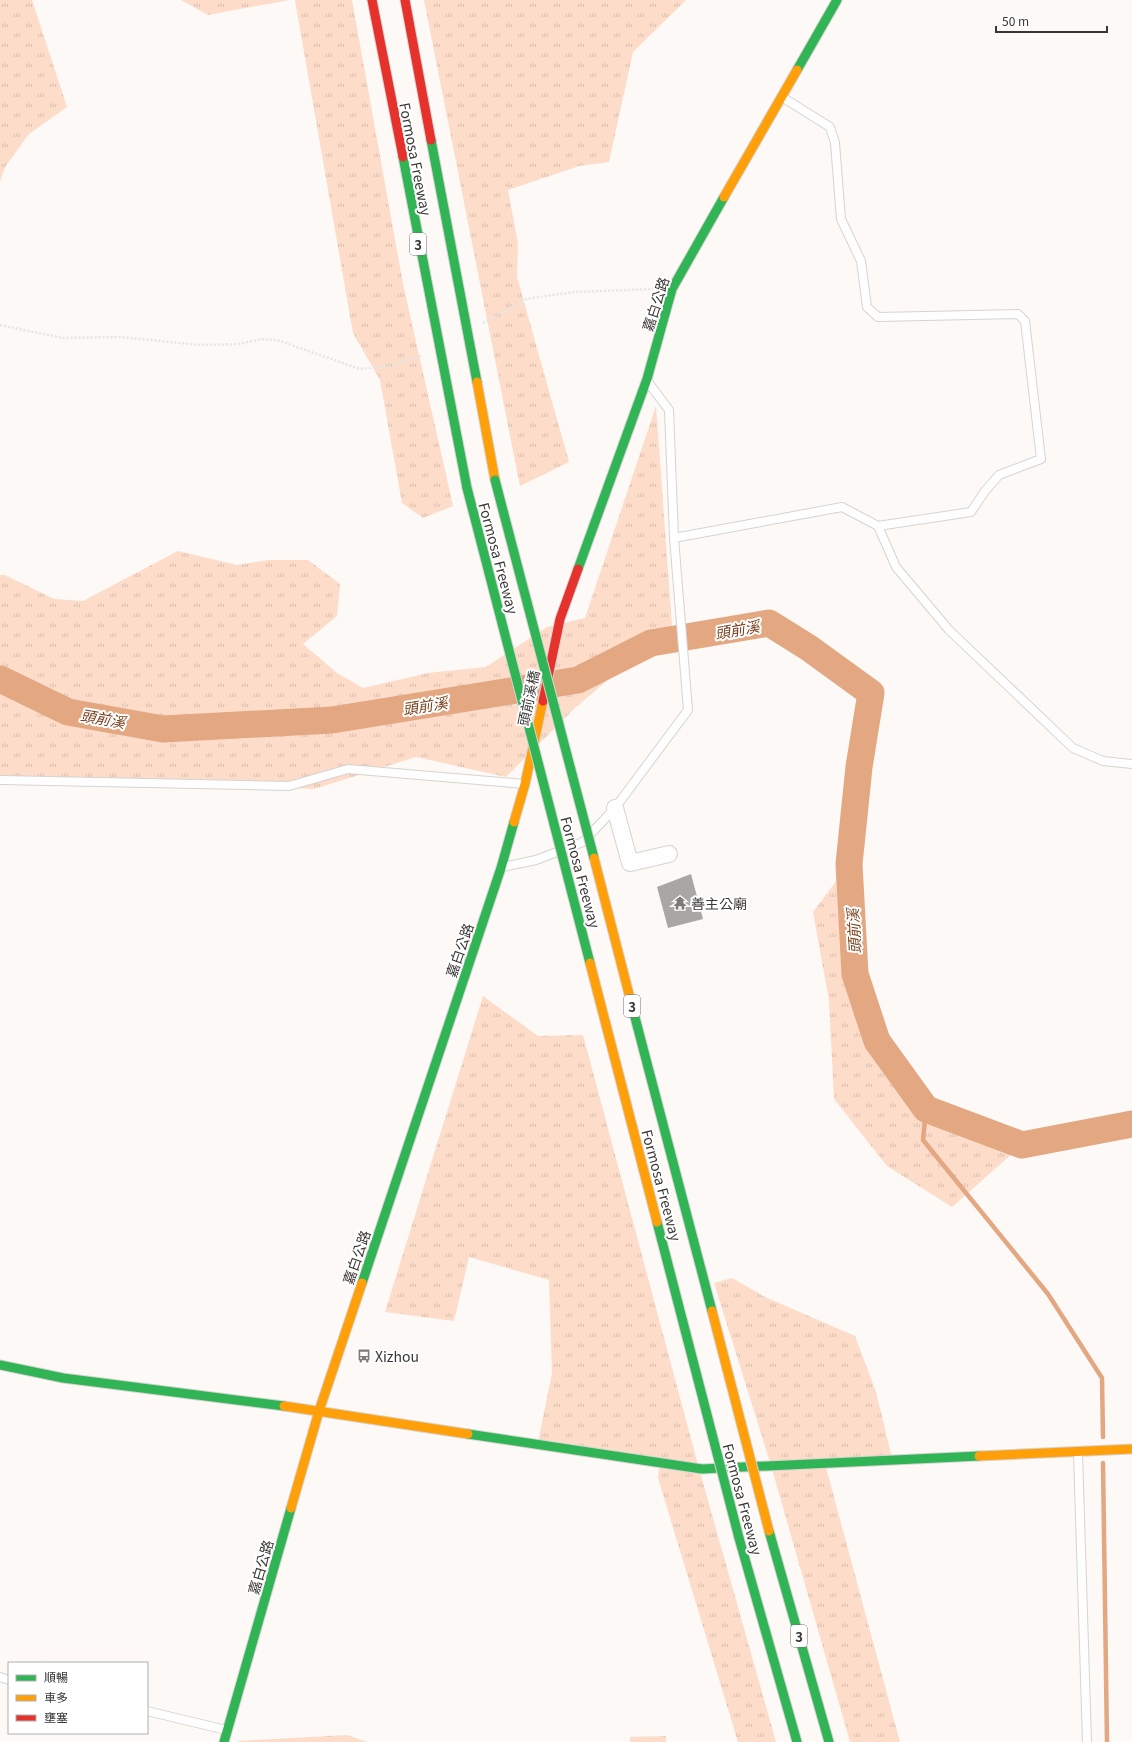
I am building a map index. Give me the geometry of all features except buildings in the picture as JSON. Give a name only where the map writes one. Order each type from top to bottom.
[{"type":"main road","name":"Formosa Freeway","points":[[372,0],[467,488],[738,1538],[797,1742]]},
{"type":"main road","name":"Formosa Freeway","points":[[405,0],[495,480],[769,1531],[829,1742]]},
{"type":"main road","name":"嘉白公路","points":[[560,618],[647,380],[672,289],[837,0]]},
{"type":"main road","name":"頭前溪橋","points":[[525,784],[560,618]]},
{"type":"main road","name":"嘉白公路","points":[[224,1742],[319,1411],[501,868],[525,784]]},
{"type":"main road","points":[[0,1366],[63,1378],[319,1411],[702,1469],[1078,1450],[1132,1449]]},
{"type":"street","points":[[615,808],[630,863],[669,854]]},
{"type":"lane","points":[[674,538],[842,507],[878,526],[970,512],[985,490],[999,475],[1041,459],[1025,321],[1018,314],[878,317],[867,307],[860,261],[841,219],[835,143],[830,127],[781,96]]},
{"type":"lane","points":[[501,868],[536,860],[583,842],[615,808],[688,710],[674,538],[669,410],[647,380]]},
{"type":"lane","points":[[878,526],[896,567],[949,630],[1067,743],[1073,748],[1103,761],[1132,764]]},
{"type":"lane","points":[[0,780],[289,786],[348,769],[525,784]]},
{"type":"lane","points":[[1078,1450],[1087,1742]]},
{"type":"lane","points":[[148,1711],[227,1730]]},
{"type":"path","points":[[481,324],[526,299],[574,292],[672,289]]},
{"type":"path","points":[[0,325],[63,338],[120,337],[200,345],[240,344],[261,339],[277,340],[360,369],[390,366],[421,356]]},
{"type":"green space","points":[[0,0],[32,0],[67,107],[29,134],[5,167],[0,181]]},
{"type":"green space","points":[[181,0],[289,0],[208,15]]},
{"type":"green space","points":[[295,0],[352,0],[403,284],[453,506],[423,518],[402,503],[380,380],[353,333]]},
{"type":"green space","points":[[424,0],[686,0],[633,52],[609,162],[579,166],[508,190],[518,244],[517,277],[569,462],[520,486]]},
{"type":"green space","points":[[656,406],[672,625],[576,707],[506,777],[416,757],[314,789],[0,776],[0,575],[5,575],[54,599],[83,601],[178,551],[237,565],[269,560],[308,560],[340,584],[337,616],[303,644],[337,673],[363,688],[428,673],[486,667],[547,627],[585,618]]},
{"type":"green space","points":[[849,864],[855,974],[877,1041],[926,1109],[1022,1145],[952,1207],[887,1166],[834,1099],[829,1000],[813,912]]},
{"type":"green space","points":[[483,996],[538,1036],[583,1035],[698,1465],[776,1742],[738,1742],[658,1478],[660,1459],[538,1442],[552,1373],[549,1280],[469,1257],[454,1321],[385,1312]]},
{"type":"green space","points":[[732,1278],[765,1297],[855,1336],[876,1392],[892,1458],[824,1460],[900,1742],[850,1742],[770,1462],[714,1283]]},
{"type":"green space","points":[[347,1735],[367,1742],[238,1742],[238,1741]]},
{"type":"green space","points":[[666,1736],[666,1742],[630,1742],[630,1737]]},
{"type":"waterway","name":"頭前溪","points":[[0,679],[68,712],[163,729],[332,720],[578,680],[651,643],[769,623],[809,648],[871,693],[859,767],[849,864],[855,974],[877,1041],[926,1109],[1022,1145],[1132,1124]]},
{"type":"waterway","points":[[926,1109],[923,1140],[1048,1294],[1102,1378],[1103,1437]]},
{"type":"waterway","points":[[1103,1463],[1107,1742]]},
{"type":"traffic: fast","points":[[797,70],[837,0]]},
{"type":"traffic: fast","points":[[431,140],[477,382]]},
{"type":"traffic: fast","points":[[403,157],[467,488]]},
{"type":"traffic: fast","points":[[578,569],[647,379],[672,289],[724,197]]},
{"type":"traffic: fast","points":[[495,480],[594,858]]},
{"type":"traffic: fast","points":[[467,488],[590,963]]},
{"type":"traffic: fast","points":[[362,1283],[501,868],[514,822]]},
{"type":"traffic: fast","points":[[632,1006],[712,1311]]},
{"type":"traffic: fast","points":[[657,1222],[739,1538]]},
{"type":"traffic: fast","points":[[0,1365],[63,1378],[284,1406]]},
{"type":"traffic: fast","points":[[468,1434],[702,1469],[979,1456]]},
{"type":"traffic: fast","points":[[224,1742],[291,1508]]},
{"type":"traffic: fast","points":[[769,1531],[829,1742]]},
{"type":"traffic: fast","points":[[739,1538],[797,1742]]},
{"type":"traffic: slow","points":[[724,197],[797,70]]},
{"type":"traffic: slow","points":[[477,382],[495,480]]},
{"type":"traffic: slow","points":[[514,822],[525,784],[543,701]]},
{"type":"traffic: slow","points":[[594,858],[632,1006]]},
{"type":"traffic: slow","points":[[590,963],[657,1222]]},
{"type":"traffic: slow","points":[[291,1508],[319,1411],[362,1283]]},
{"type":"traffic: slow","points":[[712,1311],[769,1531]]},
{"type":"traffic: slow","points":[[284,1406],[468,1434]]},
{"type":"traffic: slow","points":[[979,1456],[1132,1449]]},
{"type":"traffic: jam","points":[[372,0],[403,157]]},
{"type":"traffic: jam","points":[[405,0],[431,140]]},
{"type":"traffic: jam","points":[[543,701],[560,619],[578,569]]},
{"type":"place","name":"善主公廟","points":[[680,903]]},
{"type":"place","name":"Xizhou","points":[[364,1356]]}]
